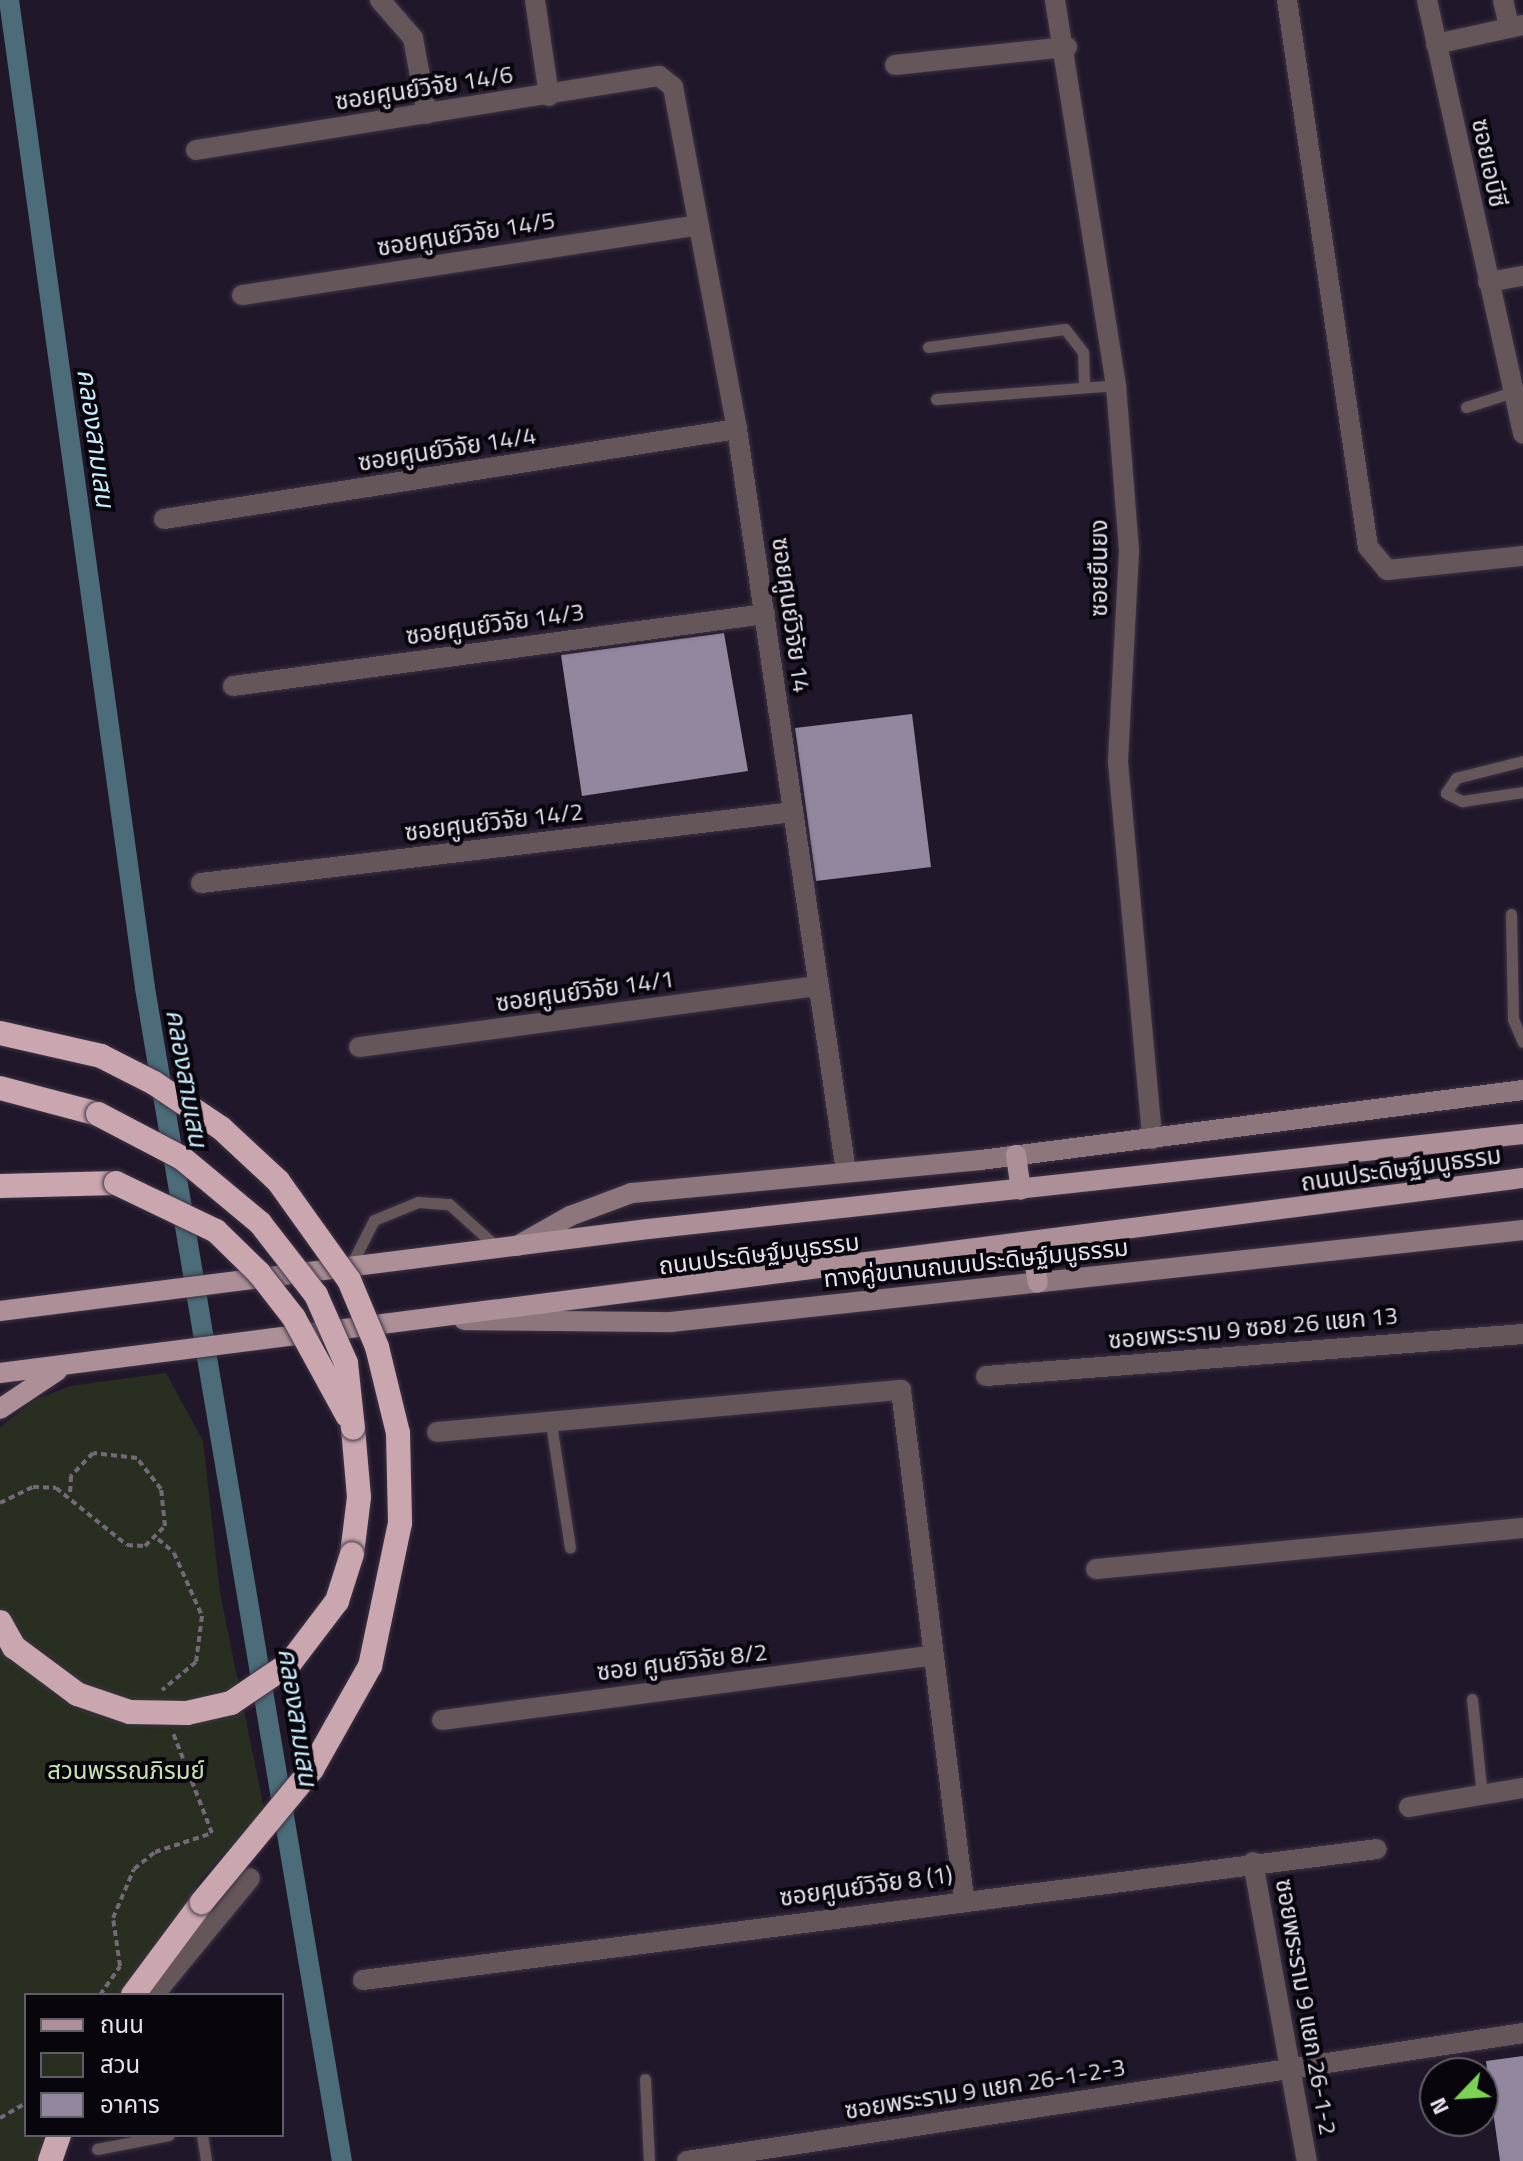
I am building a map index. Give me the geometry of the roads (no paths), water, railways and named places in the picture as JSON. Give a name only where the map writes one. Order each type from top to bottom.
[{"type":"highway","points":[[0,1033],[101,1056],[154,1083],[221,1128],[278,1181],[349,1280],[377,1347],[398,1433],[400,1523],[370,1666],[312,1769],[135,1993]]},
{"type":"highway","points":[[0,1088],[138,1132],[182,1158],[260,1223],[316,1295],[346,1363],[359,1497],[337,1601],[290,1663],[231,1703],[187,1713],[130,1712],[77,1694],[14,1647],[0,1622]]},
{"type":"highway","points":[[0,1186],[116,1183],[216,1231],[294,1318],[353,1428]]},
{"type":"highway","points":[[50,2161],[58,2137]]},
{"type":"main road","name":"ถนนประดิษฐ์มนูธรรม","points":[[0,1311],[251,1283],[507,1248],[1523,1134]]},
{"type":"main road","points":[[1016,1155],[1021,1190]]},
{"type":"main road","name":"ถนนประดิษฐ์มนูธรรม","points":[[0,1373],[1032,1246],[1523,1178]]},
{"type":"main road","points":[[1032,1246],[1038,1283]]},
{"type":"main road","points":[[0,1409],[68,1365]]},
{"type":"street","points":[[380,0],[413,38],[427,114]]},
{"type":"street","points":[[535,0],[549,96]]},
{"type":"street","name":"ซอยยืนยง","points":[[1055,0],[1067,47],[1116,385],[1129,551],[1118,762],[1152,1139]]},
{"type":"street","points":[[1287,0],[1368,547],[1387,570],[1523,556]]},
{"type":"street","name":"ซอยเอบีซี","points":[[1427,0],[1523,434]]},
{"type":"street","points":[[1436,44],[1516,26],[1503,0]]},
{"type":"street","points":[[895,65],[1067,47]]},
{"type":"street","name":"ซอยศูนย์วิจัย 14/6","points":[[196,150],[659,76]]},
{"type":"street","name":"ซอยศูนย์วิจัย 14","points":[[659,76],[673,87],[737,429],[846,1172]]},
{"type":"street","name":"ซอยศูนย์วิจัย 14/5","points":[[242,295],[698,225]]},
{"type":"street","points":[[1488,282],[1523,276]]},
{"type":"street","name":"ซอยศูนย์วิจัย 14/4","points":[[164,519],[737,429]]},
{"type":"street","name":"ซอยศูนย์วิจัย 14/3","points":[[233,686],[765,614]]},
{"type":"street","name":"ซอยศูนย์วิจัย 14/2","points":[[201,883],[793,812]]},
{"type":"street","name":"ซอยศูนย์วิจัย 14/1","points":[[359,1047],[819,986]]},
{"type":"street","points":[[507,1248],[632,1193],[1016,1155],[1523,1090]]},
{"type":"street","name":"ทางคู่ขนานถนนประดิษฐ์มนูธรรม","points":[[433,1320],[671,1322],[1523,1230]]},
{"type":"street","name":"ซอยพระราม 9 ซอย 26 แยก 13","points":[[986,1376],[1523,1334]]},
{"type":"street","points":[[437,1432],[550,1417],[897,1387],[929,1656],[964,1899]]},
{"type":"street","points":[[1096,1569],[1523,1528]]},
{"type":"street","name":"ซอย ศูนย์วิจัย 8/2","points":[[442,1720],[929,1656]]},
{"type":"street","points":[[1409,1807],[1523,1788]]},
{"type":"street","name":"ซอยศูนย์วิจัย 8 (1)","points":[[363,1980],[964,1899],[1377,1849]]},
{"type":"street","name":"ซอยพระราม 9 แยก 26-1-2","points":[[1253,1862],[1307,2161]]},
{"type":"street","points":[[202,1878],[227,1903]]},
{"type":"street","points":[[156,1993],[250,1878]]},
{"type":"street","name":"ซอยพระราม 9 แยก 26-1-2-3","points":[[687,2161],[787,2154],[1523,2033]]},
{"type":"street","points":[[60,2161],[70,2137]]},
{"type":"lane","points":[[928,347],[1065,329],[1083,352],[1084,387]]},
{"type":"lane","points":[[936,399],[1116,385]]},
{"type":"lane","points":[[1466,407],[1513,392]]},
{"type":"lane","points":[[1523,761],[1456,778],[1446,793],[1462,801],[1523,792]]},
{"type":"lane","points":[[1511,914],[1513,1019],[1523,1042]]},
{"type":"lane","points":[[349,1270],[374,1220],[418,1202],[449,1204],[507,1248]]},
{"type":"lane","points":[[550,1417],[570,1547]]},
{"type":"lane","points":[[1472,1699],[1482,1795]]},
{"type":"lane","points":[[645,2079],[649,2161]]},
{"type":"lane","points":[[97,2149],[159,2137]]},
{"type":"lane","points":[[202,2137],[206,2161]]},
{"type":"waterway","name":"คลองสามเสน","points":[[9,0],[145,988],[342,2161]]},
{"type":"park label","name":"สวนพรรณภิรมย์","points":[[126,1771]]}]
